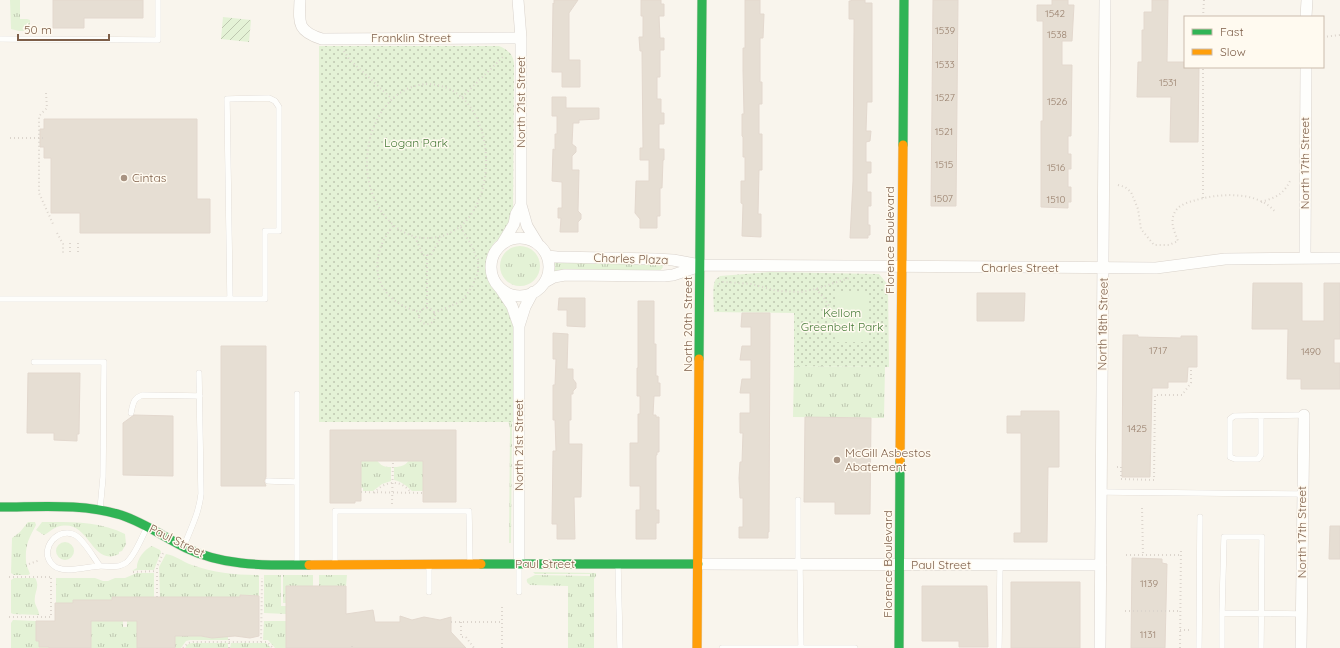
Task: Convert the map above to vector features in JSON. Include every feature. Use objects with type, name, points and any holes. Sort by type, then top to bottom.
[{"type":"street","name":"Franklin Street","points":[[300,0],[301,23],[304,30],[312,36],[322,38],[521,38]]},
{"type":"street","name":"North 21st Street","points":[[518,0],[521,38],[520,205]]},
{"type":"street","name":"North 20th Street","points":[[697,648],[702,0]]},
{"type":"street","name":"Florence Boulevard","points":[[899,648],[904,0]]},
{"type":"street","name":"North 18th Street","points":[[1100,648],[1105,0]]},
{"type":"street","points":[[1306,0],[1306,16]]},
{"type":"street","name":"North 17th Street","points":[[1305,258],[1306,68]]},
{"type":"street","points":[[500,288],[515,296],[526,295],[540,289],[549,274],[547,256],[527,226],[520,205]]},
{"type":"street","points":[[519,326],[512,306],[494,280],[491,265],[494,253],[501,245],[514,224],[520,205]]},
{"type":"street","points":[[501,245],[514,238],[532,240],[538,244]]},
{"type":"street","name":"Charles Plaza","points":[[547,256],[673,260],[700,265]]},
{"type":"street","name":"Charles Street","points":[[700,265],[1156,268],[1225,259],[1340,258]]},
{"type":"street","name":"Charles Plaza","points":[[545,282],[554,277],[565,275],[673,275],[700,265]]},
{"type":"street","points":[[519,326],[525,307],[533,292]]},
{"type":"street","name":"North 21st Street","points":[[519,326],[519,564]]},
{"type":"street","name":"North 17th Street","points":[[1301,648],[1304,415]]},
{"type":"street","name":"Paul Street","points":[[0,507],[100,510],[123,516],[147,526],[204,555],[225,562],[251,565],[1101,565]]},
{"type":"lane","points":[[0,39],[158,40],[158,0]]},
{"type":"lane","points":[[0,299],[230,299],[265,299],[265,231],[279,231],[279,107],[275,101],[269,98],[228,99],[230,299]]},
{"type":"lane","points":[[34,362],[104,362],[104,477],[100,510]]},
{"type":"lane","points":[[184,546],[196,518],[200,505],[201,494],[199,373]]},
{"type":"lane","points":[[297,394],[297,564]]},
{"type":"lane","points":[[131,413],[133,401],[137,397],[143,395],[200,396]]},
{"type":"lane","points":[[1261,416],[1261,455],[1258,459],[1235,459],[1230,457],[1230,419],[1234,416],[1304,415]]},
{"type":"lane","points":[[268,481],[297,482]]},
{"type":"lane","points":[[1101,492],[1302,494]]},
{"type":"lane","points":[[798,500],[801,648]]},
{"type":"lane","points":[[335,564],[335,511],[469,511],[470,564]]},
{"type":"lane","points":[[1199,648],[1200,516]]},
{"type":"lane","points":[[100,566],[75,535],[69,533],[57,535],[52,539],[49,545],[48,556],[51,563],[58,569],[120,566],[127,563],[132,556],[147,526]]},
{"type":"lane","points":[[1222,648],[1224,537],[1262,537],[1261,648]]},
{"type":"lane","points":[[429,564],[429,592]]},
{"type":"lane","points":[[519,564],[519,592]]},
{"type":"lane","points":[[618,564],[620,648]]},
{"type":"lane","points":[[999,648],[1000,565]]},
{"type":"lane","points":[[1222,613],[1302,614]]},
{"type":"lane","points":[[722,648],[855,648]]},
{"type":"path","points":[[1203,16],[1204,0]]},
{"type":"path","points":[[1324,36],[1340,35]]},
{"type":"path","points":[[344,51],[349,59],[391,98]]},
{"type":"path","points":[[462,98],[505,55]]},
{"type":"path","points":[[1203,68],[1203,198]]},
{"type":"path","points":[[426,84],[442,86],[462,98],[468,104],[483,135],[486,160],[484,185],[475,207],[456,230],[442,236],[429,238],[415,237],[393,226],[385,218],[371,190],[367,161],[370,139],[378,116],[391,98],[408,87],[426,84]]},
{"type":"path","points":[[46,93],[47,108],[39,116],[39,193],[53,224]]},
{"type":"path","points":[[10,138],[44,138]]},
{"type":"path","points":[[1261,202],[1272,198],[1286,189],[1291,178]]},
{"type":"path","points":[[1118,185],[1125,187],[1131,192],[1138,208],[1141,229],[1154,244],[1169,245],[1178,241],[1173,227],[1174,214],[1178,208],[1185,204],[1203,198],[1218,195],[1251,198],[1272,208],[1276,213]]},
{"type":"path","points":[[393,226],[385,237],[379,253],[377,267],[380,282],[393,300],[404,307],[420,312]]},
{"type":"path","points":[[434,313],[462,302],[472,287],[478,272],[478,259],[460,226]]},
{"type":"path","points":[[58,233],[62,244],[63,255]]},
{"type":"path","points":[[415,237],[423,255],[431,255],[442,236]]},
{"type":"path","points":[[70,243],[70,255]]},
{"type":"path","points":[[78,243],[78,255]]},
{"type":"path","points":[[427,255],[427,308]]},
{"type":"path","points":[[719,284],[723,282],[747,283],[777,291],[801,292],[816,289],[844,279],[853,278]]},
{"type":"path","points":[[816,289],[832,311],[833,322]]},
{"type":"path","points":[[420,312],[427,308]]},
{"type":"path","points":[[420,312],[420,321],[427,325],[434,320],[434,313],[427,308]]},
{"type":"path","points":[[1118,467],[1121,467],[1121,480],[1154,480],[1155,395],[1182,395],[1191,383],[1191,368]]},
{"type":"path","points":[[392,504],[393,461]]},
{"type":"path","points":[[374,493],[381,486],[392,483],[403,485],[410,493]]},
{"type":"path","points":[[362,492],[423,493]]},
{"type":"path","points":[[1142,508],[1143,555]]},
{"type":"path","points":[[1180,648],[1181,548]]},
{"type":"path","points":[[157,597],[158,563],[164,551]]},
{"type":"path","points":[[1126,554],[1181,555]]},
{"type":"path","points":[[29,564],[42,559]]},
{"type":"path","points":[[133,572],[157,571]]},
{"type":"path","points":[[261,642],[262,573]]},
{"type":"path","points":[[9,577],[58,577]]},
{"type":"path","points":[[9,618],[51,618],[51,577]]},
{"type":"path","points":[[502,604],[502,648]]},
{"type":"path","points":[[1125,611],[1180,611]]},
{"type":"path","points":[[451,622],[502,622]]},
{"type":"path","points":[[461,622],[461,637],[466,637],[474,648]]},
{"type":"path","points":[[229,636],[229,648]]},
{"type":"path","points":[[183,648],[188,643],[193,642],[267,642],[273,648]]},
{"type":"green space","points":[[10,0],[20,0],[20,19],[30,20],[30,28],[28,31],[11,29]]},
{"type":"green space","points":[[223,17],[251,20],[249,42],[221,39]]},
{"type":"green space","name":"Logan Park","points":[[319,46],[499,46],[511,55],[514,63],[513,215],[503,235],[494,243],[488,253],[485,266],[490,283],[505,300],[513,322],[513,422],[319,422]]},
{"type":"green space","points":[[524,246],[531,249],[537,255],[540,266],[539,274],[531,283],[524,286],[516,286],[509,283],[501,274],[500,262],[503,255],[512,247]]},
{"type":"green space","points":[[554,261],[662,264],[663,267],[660,271],[555,272]]},
{"type":"green space","name":"Kellom Greenbelt Park","points":[[770,272],[879,274],[888,285],[889,367],[794,366],[794,313],[714,312],[714,284],[716,279],[720,276]]},
{"type":"green space","points":[[837,292],[868,293],[867,342],[836,342]]},
{"type":"green space","points":[[513,324],[511,543],[509,543],[510,429],[507,415]]},
{"type":"green space","points":[[794,366],[885,367],[884,418],[793,417]]},
{"type":"green space","points":[[361,454],[373,454],[382,465],[385,467],[391,467],[391,481],[382,484],[373,491],[363,491],[363,488],[361,488]]},
{"type":"green space","points":[[423,455],[423,491],[412,491],[404,484],[394,480],[394,467],[404,465],[410,459]]},
{"type":"green space","points":[[28,522],[35,522],[36,525],[29,538],[26,550],[26,563],[30,574],[14,575],[11,573],[12,538],[20,532]]},
{"type":"green space","points":[[42,522],[95,524],[125,534],[126,544],[119,554],[109,556],[102,554],[95,549],[77,529],[68,526],[57,527],[44,535],[36,530]]},
{"type":"green space","points":[[61,542],[69,542],[74,547],[72,558],[69,560],[61,560],[56,555],[56,547]]},
{"type":"green space","points":[[152,546],[161,552],[154,570],[132,571],[137,568],[139,559],[143,552]]},
{"type":"green space","points":[[166,554],[192,565],[217,572],[259,575],[259,596],[160,597],[159,567]]},
{"type":"green space","points":[[533,572],[596,573],[594,579],[594,648],[568,648],[568,586],[531,585],[527,581],[527,579],[535,575],[590,576],[590,574],[535,574]]},
{"type":"green space","points":[[137,573],[154,573],[154,597],[112,597],[112,600],[73,600],[73,603],[56,603],[56,578],[95,578],[108,581],[115,578],[125,578]]},
{"type":"green space","points":[[264,575],[281,575],[281,606],[286,606],[286,614],[264,613]]},
{"type":"green space","points":[[283,575],[313,575],[313,586],[286,586],[286,603],[283,603]]},
{"type":"green space","points":[[319,575],[347,575],[346,586],[319,586]]},
{"type":"green space","points":[[14,578],[35,578],[37,581],[37,587],[35,603],[39,615],[11,613],[11,580]]},
{"type":"green space","points":[[13,620],[36,621],[36,641],[39,641],[39,647],[49,648],[11,648],[11,623]]},
{"type":"green space","points":[[91,621],[123,621],[123,627],[127,627],[127,621],[137,621],[137,648],[91,648]]},
{"type":"green space","points":[[264,621],[286,621],[286,648],[275,648],[268,640],[263,640]]},
{"type":"green space","points":[[175,636],[201,636],[212,638],[228,636],[228,640],[190,640],[186,641],[181,648],[175,648]]},
{"type":"green space","points":[[228,643],[228,648],[185,648],[188,644]]},
{"type":"green space","points":[[231,643],[266,643],[271,648],[230,648]]},
{"type":"building","points":[[53,0],[143,0],[143,18],[84,18],[84,28],[53,28]]},
{"type":"building","points":[[554,0],[578,0],[569,13],[569,60],[580,60],[580,87],[562,87],[562,72],[552,72]]},
{"type":"building","points":[[641,0],[661,0],[661,4],[664,4],[664,16],[659,16],[660,38],[664,38],[664,50],[660,50],[660,77],[657,77],[657,99],[661,99],[661,113],[664,113],[664,124],[659,124],[659,149],[664,149],[664,160],[662,188],[660,188],[660,216],[657,216],[657,228],[640,228],[640,219],[635,213],[636,181],[649,181],[649,160],[640,160],[640,148],[643,148],[642,51],[640,51],[639,37],[643,37]]},
{"type":"building","points":[[745,0],[760,0],[760,14],[764,14],[763,38],[760,38],[760,82],[762,82],[762,104],[759,104],[759,134],[762,134],[762,170],[759,170],[758,214],[761,214],[761,237],[742,236],[743,204],[741,203],[741,181],[745,181],[742,114],[744,114],[743,48],[745,48]]},
{"type":"building","points":[[865,0],[865,3],[872,3],[872,102],[867,102],[866,131],[871,131],[870,141],[866,142],[866,162],[871,162],[871,173],[867,173],[867,192],[871,192],[871,206],[868,206],[868,225],[870,225],[870,235],[868,235],[868,238],[850,238],[853,181],[854,33],[854,19],[849,19],[849,1]]},
{"type":"building","points":[[933,0],[958,0],[956,206],[931,206]]},
{"type":"building","points":[[1052,0],[1068,0],[1068,5],[1074,5],[1072,41],[1062,41],[1062,65],[1072,65],[1071,136],[1068,136],[1068,154],[1071,154],[1071,169],[1068,169],[1068,187],[1071,187],[1071,202],[1068,202],[1068,208],[1041,207],[1043,21],[1037,21],[1037,5],[1052,5]]},
{"type":"building","points":[[1152,0],[1168,0],[1167,62],[1184,62],[1184,68],[1199,68],[1198,142],[1170,142],[1171,97],[1137,97],[1138,62],[1142,62],[1142,30],[1144,30],[1144,12],[1152,12]]},
{"type":"building","points":[[552,97],[566,97],[566,108],[599,108],[599,119],[579,120],[579,123],[573,123],[572,144],[576,147],[576,152],[572,156],[572,170],[579,170],[578,211],[581,214],[581,219],[578,222],[578,232],[560,232],[561,218],[558,218],[558,208],[562,208],[562,182],[552,181],[553,149],[555,150],[557,116],[552,116]]},
{"type":"building","name":"Cintas","points":[[44,119],[197,119],[197,199],[210,199],[210,233],[80,233],[80,213],[51,213],[51,158],[44,158],[44,147],[40,147],[40,129],[44,129]]},
{"type":"building","points":[[1253,283],[1302,283],[1302,321],[1324,321],[1324,283],[1340,283],[1340,339],[1334,339],[1334,363],[1340,363],[1340,389],[1301,389],[1301,379],[1287,379],[1288,329],[1252,329]]},
{"type":"building","points":[[977,293],[1025,293],[1024,321],[977,321]]},
{"type":"building","points":[[559,298],[585,298],[585,327],[567,326],[567,310],[558,310]]},
{"type":"building","points":[[638,301],[654,301],[656,376],[658,376],[658,383],[660,383],[660,396],[654,396],[653,415],[659,417],[659,452],[657,452],[656,455],[656,510],[659,510],[659,523],[656,523],[656,539],[636,539],[636,510],[640,510],[640,486],[630,486],[630,443],[638,443],[638,414],[640,414],[640,396],[637,396]]},
{"type":"building","points":[[742,313],[770,313],[768,538],[739,538],[739,527],[743,527],[743,498],[740,498],[739,478],[740,462],[742,462],[743,433],[740,433],[740,413],[750,413],[750,393],[740,393],[742,379],[751,379],[751,360],[740,360],[742,346],[751,346],[751,327],[741,327]]},
{"type":"building","points":[[553,333],[568,334],[567,369],[573,369],[573,379],[576,383],[576,388],[573,391],[573,394],[571,394],[571,420],[569,420],[569,444],[582,444],[581,497],[574,497],[575,539],[557,539],[557,524],[552,524],[553,451],[556,451],[555,420],[553,420],[553,385],[555,385],[556,359],[553,359]]},
{"type":"building","points":[[1123,335],[1138,335],[1138,337],[1181,338],[1181,336],[1197,336],[1197,367],[1188,367],[1187,382],[1168,382],[1168,388],[1152,388],[1150,477],[1122,477]]},
{"type":"building","points":[[221,346],[266,346],[266,477],[264,481],[266,486],[221,486]]},
{"type":"building","points":[[28,373],[80,373],[79,434],[77,434],[77,441],[54,440],[54,433],[27,433]]},
{"type":"building","points":[[1021,411],[1059,411],[1059,467],[1048,467],[1047,542],[1014,542],[1014,533],[1021,533],[1021,433],[1007,433],[1007,416],[1021,416]]},
{"type":"building","points":[[134,415],[173,416],[173,476],[123,475],[123,423]]},
{"type":"building","name":"McGill Asbestos Abatement","points":[[805,417],[871,418],[870,514],[835,514],[835,502],[804,502]]},
{"type":"building","points":[[330,430],[456,430],[456,502],[423,502],[423,461],[361,461],[361,501],[355,501],[355,503],[330,503]]},
{"type":"building","points":[[1330,526],[1340,526],[1340,559],[1329,559]]},
{"type":"building","points":[[1132,558],[1162,559],[1162,563],[1167,564],[1165,648],[1131,648]]},
{"type":"building","points":[[1011,582],[1080,582],[1080,648],[1011,648]]},
{"type":"building","points":[[286,586],[346,586],[346,614],[373,610],[375,622],[400,622],[400,616],[412,620],[424,617],[440,620],[451,617],[451,632],[466,648],[286,648]]},
{"type":"building","points":[[922,586],[987,586],[988,647],[959,647],[959,641],[922,641]]},
{"type":"building","points":[[240,595],[259,596],[259,636],[250,638],[235,636],[212,638],[201,636],[175,636],[175,648],[137,648],[137,621],[91,621],[91,648],[39,647],[39,641],[36,641],[36,621],[55,621],[55,603],[73,603],[73,600],[112,600],[112,597],[240,597]]},
{"type":"traffic: fast","points":[[699,359],[702,0]]},
{"type":"traffic: fast","points":[[903,145],[904,0]]},
{"type":"traffic: fast","points":[[899,648],[900,461]]},
{"type":"traffic: fast","points":[[0,507],[61,506],[106,511],[130,518],[186,548],[216,559],[246,564],[309,565]]},
{"type":"traffic: fast","points":[[481,564],[698,564]]},
{"type":"traffic: slow","points":[[900,461],[903,145]]},
{"type":"traffic: slow","points":[[697,648],[699,359]]},
{"type":"traffic: slow","points":[[309,565],[481,564]]},
{"type":"place","name":"Cintas","points":[[124,178]]},
{"type":"place","name":"McGill Asbestos Abatement","points":[[837,460]]}]
